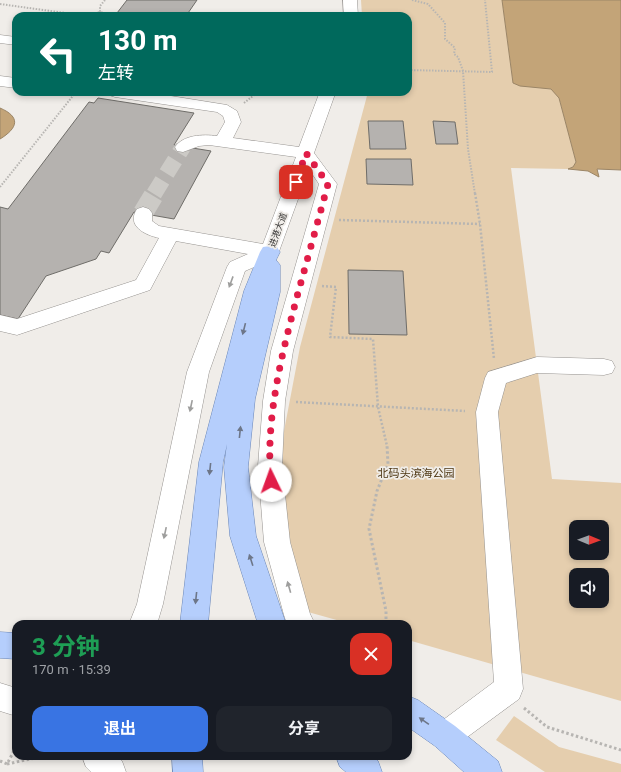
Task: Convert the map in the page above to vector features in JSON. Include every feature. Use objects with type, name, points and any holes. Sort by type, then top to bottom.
[{"type":"main road","points":[[270,252],[244,399],[236,467],[243,536],[271,620]]},
{"type":"main road","points":[[194,620],[211,462],[262,292]]},
{"type":"main road","points":[[0,645],[12,646]]},
{"type":"main road","points":[[412,713],[445,736],[487,772]]},
{"type":"main road","points":[[187,760],[188,772]]},
{"type":"main road","points":[[355,760],[368,772]]},
{"type":"street","points":[[350,0],[351,12]]},
{"type":"street","points":[[0,39],[12,40]]},
{"type":"street","points":[[0,81],[12,82]]},
{"type":"street","points":[[142,96],[221,108],[231,114],[233,122],[222,142]]},
{"type":"street","name":"进港大道","points":[[270,252],[306,153],[324,96]]},
{"type":"street","points":[[183,147],[195,140],[306,153],[328,184],[282,352],[274,401],[270,466],[277,542],[299,620]]},
{"type":"street","points":[[143,214],[143,224],[154,231],[270,252]]},
{"type":"street","points":[[0,323],[17,327],[143,285],[171,234]]},
{"type":"street","points":[[144,620],[150,604],[198,372],[237,267],[270,252]]},
{"type":"street","points":[[445,736],[509,689],[487,412],[496,378],[537,365],[604,367]]},
{"type":"street","points":[[0,697],[12,701]]},
{"type":"street","points":[[100,760],[111,772]]},
{"type":"path","points":[[100,12],[100,6],[105,0]]},
{"type":"path","points":[[412,0],[425,2],[430,5],[445,23],[445,39],[455,48],[454,54],[458,57],[462,71],[468,149],[480,224],[496,378]]},
{"type":"path","points":[[412,70],[492,72],[485,0]]},
{"type":"path","points":[[0,4],[58,12]]},
{"type":"path","points":[[0,187],[73,96]]},
{"type":"path","points":[[318,219],[480,224]]},
{"type":"path","points":[[301,284],[336,287],[330,337],[374,339],[378,406],[386,438],[388,464],[377,490],[368,528],[386,611],[386,620]]},
{"type":"path","points":[[274,401],[487,412]]},
{"type":"path","points":[[509,689],[521,706],[547,728],[621,750]]},
{"type":"path","points":[[7,764],[12,755]]},
{"type":"path","points":[[0,761],[7,764],[26,760]]},
{"type":"green space","name":"北码头滨海公园","points":[[361,0],[502,0],[513,83],[551,89],[555,92],[559,98],[576,162],[573,167],[568,169],[511,168],[552,479],[621,483],[621,701],[412,641],[412,620],[337,620],[308,612],[291,547],[281,478],[284,431],[300,347],[367,96],[412,96],[412,12],[362,12]]},
{"type":"green space","points":[[514,716],[559,747],[621,764],[621,772],[545,772],[496,740]]},
{"type":"shaded area","points":[[502,0],[621,0],[621,170],[597,169],[599,177],[588,171],[568,169],[573,167],[576,162],[559,98],[551,89],[520,86],[513,83]]},
{"type":"shaded area","points":[[0,108],[7,111],[11,115],[15,123],[11,131],[0,139]]},
{"type":"building","points":[[127,0],[197,0],[189,12],[118,12]]},
{"type":"building","points":[[98,98],[194,113],[174,145],[211,151],[174,219],[134,212],[109,253],[101,251],[96,259],[46,276],[18,319],[0,315],[0,207],[8,209],[89,102],[94,103]]},
{"type":"building","points":[[368,121],[403,121],[406,149],[370,149]]},
{"type":"building","points":[[433,121],[455,122],[458,144],[436,144]]},
{"type":"building","points":[[366,159],[411,159],[413,185],[367,184]]},
{"type":"building","points":[[348,270],[403,271],[407,335],[349,334]]},
{"type":"tunnel","points":[[154,194],[183,147]]},
{"type":"tunnel","points":[[143,213],[155,193]]},
{"type":"route","points":[[271,481],[270,466],[274,401],[282,352],[328,184],[306,153],[296,182]]}]
